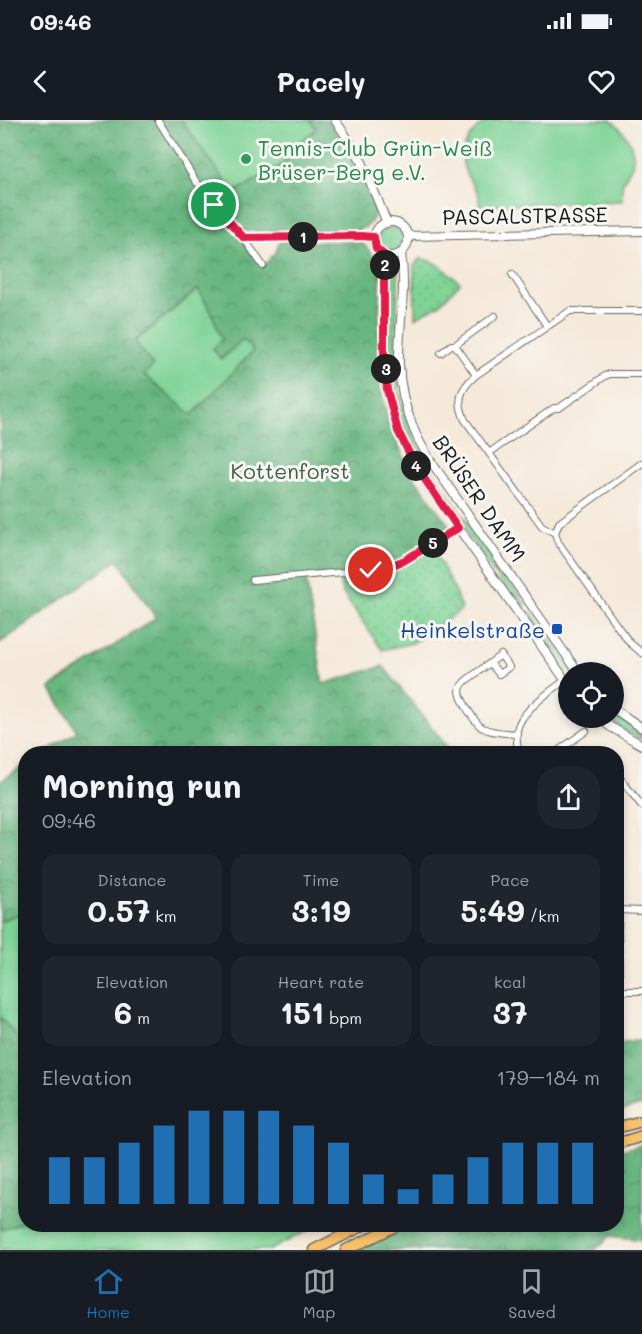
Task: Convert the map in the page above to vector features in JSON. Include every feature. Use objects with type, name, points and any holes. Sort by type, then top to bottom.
[{"type":"highway","points":[[624,1126],[642,1121]]},
{"type":"highway","points":[[624,1142],[642,1137]]},
{"type":"highway","points":[[314,1250],[349,1232]]},
{"type":"highway","points":[[346,1250],[383,1232]]},
{"type":"street","points":[[158,120],[195,180],[244,238],[263,266]]},
{"type":"street","points":[[335,120],[362,162],[387,223]]},
{"type":"street","points":[[244,238],[374,237],[378,228],[387,223],[398,223],[408,236]]},
{"type":"street","name":"PASCALSTRASSE","points":[[408,236],[642,231]]},
{"type":"street","name":"BRÜSER DAMM","points":[[408,236],[407,246],[401,254],[404,292],[399,364],[402,390],[412,426],[430,460],[570,662]]},
{"type":"street","name":"BRÜSER DAMM","points":[[374,237],[376,248],[384,255],[384,356],[387,390],[398,431],[415,465],[558,666]]},
{"type":"street","points":[[384,255],[401,254]]},
{"type":"street","points":[[512,274],[547,326]]},
{"type":"street","points":[[555,533],[542,526],[465,420],[460,410],[464,387],[476,375],[570,311],[642,311]]},
{"type":"street","points":[[441,353],[495,316]]},
{"type":"street","points":[[454,345],[476,375]]},
{"type":"street","points":[[489,453],[605,376],[642,374]]},
{"type":"street","points":[[642,463],[559,523],[555,533],[558,542],[620,630],[642,653]]},
{"type":"street","points":[[253,580],[390,566],[405,560],[458,528]]},
{"type":"street","points":[[490,663],[464,682],[461,695],[479,725],[517,734]]},
{"type":"street","points":[[518,746],[519,724],[529,710],[558,687]]},
{"type":"street","points":[[624,717],[642,728]]},
{"type":"street","points":[[612,728],[642,745]]},
{"type":"street","points":[[565,746],[586,731]]},
{"type":"street","points":[[624,783],[642,807]]},
{"type":"street","points":[[624,910],[642,911]]},
{"type":"street","points":[[624,990],[642,991]]},
{"type":"green space","name":"Kottenforst","points":[[0,120],[181,120],[234,193],[286,162],[282,156],[316,129],[310,120],[328,120],[358,165],[375,208],[373,219],[366,227],[357,231],[244,231],[238,236],[252,254],[265,265],[276,252],[279,242],[361,242],[381,269],[377,373],[389,425],[412,474],[455,534],[417,559],[392,569],[355,576],[306,579],[323,684],[383,666],[446,746],[54,746],[77,731],[50,688],[156,618],[118,560],[0,643]],"holes":[[[198,289],[211,311],[222,339],[213,349],[221,359],[243,339],[253,351],[192,415],[144,375],[153,366],[135,341]]]},
{"type":"green space","name":"Tennis-Club Grün-Weiß Brüser-Berg e.V.","points":[[181,120],[310,120],[317,129],[282,156],[286,162],[233,193]]},
{"type":"green space","points":[[489,120],[611,120],[625,134],[633,152],[632,165],[623,184],[622,201],[479,206],[479,196],[466,174],[463,156],[464,148],[471,135]]},
{"type":"green space","points":[[386,227],[396,227],[403,234],[403,244],[396,251],[386,251],[379,244],[379,234]]},
{"type":"green space","points":[[419,259],[431,261],[460,283],[439,305],[415,318],[414,266]]},
{"type":"green space","points":[[390,269],[398,269],[397,373],[400,395],[413,433],[442,485],[526,605],[517,605],[422,470],[409,446],[395,407],[389,380]]},
{"type":"green space","points":[[198,289],[211,311],[222,339],[222,359],[243,339],[254,351],[192,415],[144,375],[153,366],[135,342]]},
{"type":"green space","points":[[433,548],[456,593],[461,610],[413,643],[382,650],[342,592],[340,583],[344,576],[390,569],[411,561]]},
{"type":"green space","points":[[523,613],[532,613],[567,662],[558,663]]},
{"type":"green space","points":[[624,720],[642,732],[642,740],[621,728],[624,728]]},
{"type":"green space","points":[[18,770],[18,915],[0,921],[0,782]]},
{"type":"green space","points":[[18,915],[18,1039],[0,1017],[0,921]]},
{"type":"green space","points":[[0,1017],[18,1038],[18,1223],[2,1229],[0,1223]]},
{"type":"green space","points":[[642,1040],[642,1105],[624,1110],[624,1042]]},
{"type":"green space","points":[[642,1145],[642,1240],[610,1236],[595,1250],[357,1250],[390,1232],[624,1232],[624,1149]]},
{"type":"green space","points":[[18,1223],[18,1232],[305,1232],[270,1250],[0,1250],[0,1224],[2,1229]]},
{"type":"place","name":"Tennis-Club Grün-Weiß Brüser-Berg e.V.","points":[[246,159]]},
{"type":"place","name":"Heinkelstraße","points":[[557,629]]},
{"type":"route","points":[[214,205],[244,238],[374,237],[376,248],[384,255],[384,356],[387,390],[398,431],[415,465],[458,528],[405,560],[371,570]]}]
